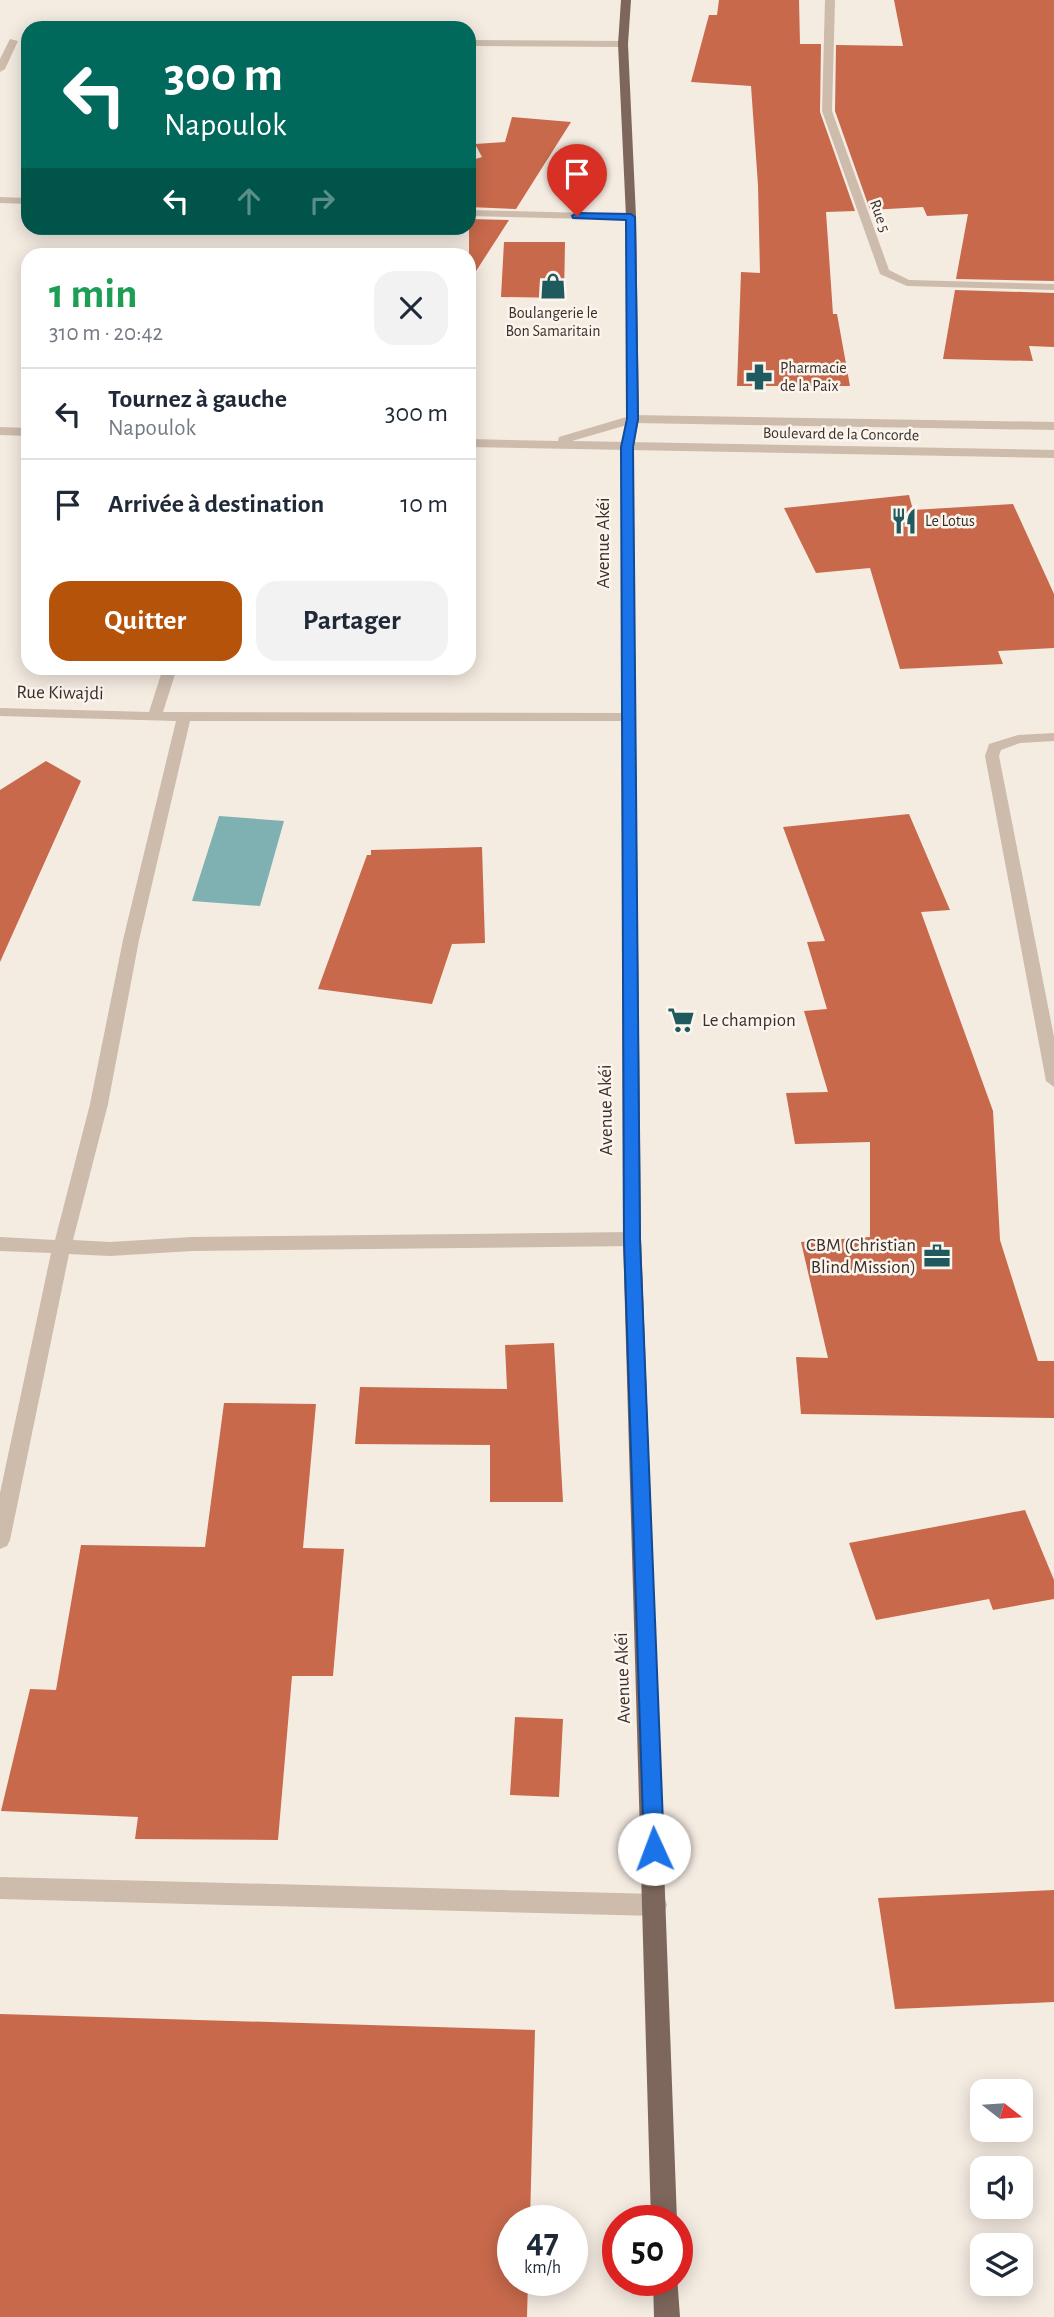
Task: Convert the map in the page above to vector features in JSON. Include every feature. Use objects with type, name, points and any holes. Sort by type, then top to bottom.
[{"type":"main road","name":"Avenue Akéi","points":[[626,0],[623,44],[631,217],[633,419],[627,447],[632,1239],[656,1905],[664,2205]]},
{"type":"main road","points":[[666,2296],[667,2317]]},
{"type":"street","name":"Rue 5","points":[[830,0],[827,111],[884,272],[907,283],[1054,287]]},
{"type":"street","points":[[0,41],[21,41]]},
{"type":"street","points":[[0,69],[13,41]]},
{"type":"street","points":[[476,43],[623,44]]},
{"type":"street","points":[[0,200],[21,201]]},
{"type":"street","points":[[476,213],[631,217]]},
{"type":"street","name":"Boulevard de la Concorde","points":[[549,443],[633,419],[1054,425]]},
{"type":"street","points":[[0,431],[21,432]]},
{"type":"street","points":[[476,443],[549,443]]},
{"type":"street","name":"Boulevard de la Concorde","points":[[549,443],[627,447],[1054,454]]},
{"type":"street","points":[[155,715],[168,675]]},
{"type":"street","name":"Rue Kiwajdi","points":[[0,712],[120,713],[184,717],[627,717]]},
{"type":"street","points":[[0,1540],[62,1246],[99,1104],[131,940],[184,717]]},
{"type":"street","points":[[1054,737],[1018,739],[994,747],[992,756],[1054,1081]]},
{"type":"street","points":[[0,1244],[110,1249],[192,1244],[632,1239]]},
{"type":"street","points":[[0,1888],[656,1905]]},
{"type":"water","points":[[219,816],[284,821],[260,906],[192,901]]},
{"type":"building","points":[[719,0],[799,0],[800,44],[821,44],[820,112],[855,211],[826,212],[833,314],[837,314],[850,386],[737,386],[741,272],[760,273],[758,185],[751,86],[691,82],[709,15],[717,15]]},
{"type":"building","points":[[894,0],[1054,0],[1054,281],[956,279],[968,214],[927,216],[923,207],[870,210],[835,111],[836,45],[903,46]]},
{"type":"building","points":[[512,117],[571,122],[516,209],[476,207],[476,159],[482,157],[476,144],[505,142]]},
{"type":"building","points":[[476,219],[509,220],[476,271],[476,248],[469,248],[469,235],[476,235]]},
{"type":"building","points":[[504,242],[565,242],[564,298],[501,297]]},
{"type":"building","points":[[955,290],[1054,293],[1054,347],[1029,346],[1033,361],[943,359]]},
{"type":"building","points":[[909,495],[913,510],[1013,504],[1054,594],[1054,648],[998,651],[1003,664],[900,669],[870,568],[816,573],[784,508]]},
{"type":"building","points":[[46,761],[81,781],[0,962],[0,790]]},
{"type":"building","points":[[909,814],[950,910],[921,912],[993,1111],[1000,1240],[1038,1361],[1054,1361],[1054,1418],[801,1414],[796,1357],[828,1358],[801,1242],[870,1237],[870,1142],[795,1144],[786,1093],[828,1092],[804,1011],[827,1009],[807,942],[825,941],[783,827]]},
{"type":"building","points":[[482,847],[485,943],[452,944],[432,1004],[318,989],[371,850]]},
{"type":"building","points":[[554,1343],[563,1502],[490,1502],[490,1445],[355,1444],[360,1387],[507,1389],[505,1345]]},
{"type":"building","points":[[224,1403],[316,1404],[303,1548],[344,1549],[333,1676],[292,1676],[278,1840],[135,1839],[138,1817],[1,1811],[30,1689],[56,1690],[81,1545],[205,1547]]},
{"type":"building","points":[[1025,1510],[1054,1580],[1054,1599],[993,1610],[989,1599],[876,1620],[849,1543]]},
{"type":"building","points":[[515,1717],[563,1719],[559,1797],[510,1795]]},
{"type":"building","points":[[1054,1890],[1054,2002],[895,2009],[878,1898]]},
{"type":"building","points":[[0,2014],[535,2030],[530,2205],[497,2205],[497,2296],[528,2296],[527,2317],[0,2317]]},
{"type":"place","name":"Boulangerie le Bon Samaritain","points":[[553,286]]},
{"type":"place","name":"Pharmacie de la Paix","points":[[759,377]]},
{"type":"place","name":"Le Lotus","points":[[904,521]]},
{"type":"place","name":"Le champion","points":[[681,1020]]},
{"type":"place","name":"CBM (Christian Blind Mission)","points":[[937,1256]]},
{"type":"route","points":[[577,216],[631,217],[633,419],[627,447],[627,744],[632,1239],[654,1849]]}]
